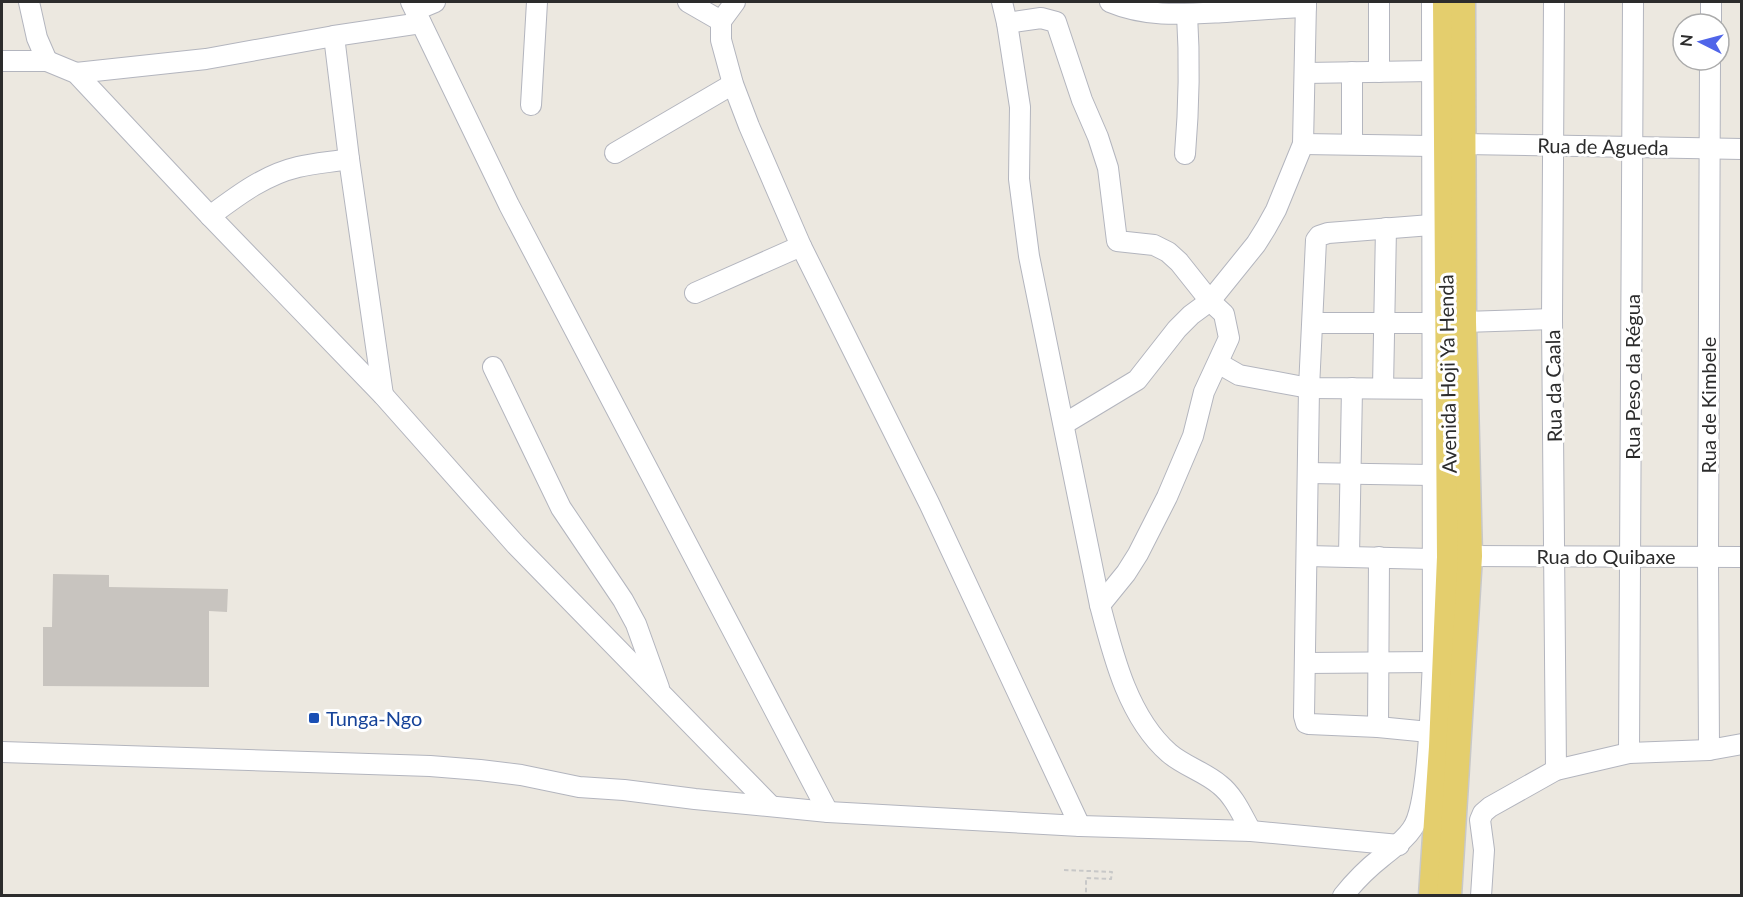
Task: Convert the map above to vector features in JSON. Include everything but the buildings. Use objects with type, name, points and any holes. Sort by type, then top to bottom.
[{"type":"main road","name":"Avenida Hoji Ya Henda","points":[[1443,742],[1449,557],[1440,389],[1445,2]]},
{"type":"main road","name":"Avenida Hoji Ya Henda","points":[[1443,742],[1470,556],[1464,322],[1463,2]]},
{"type":"main road","points":[[1431,896],[1443,742]]},
{"type":"main road","points":[[1443,742],[1449,896]]},
{"type":"street","points":[[29,2],[37,38],[47,61]]},
{"type":"street","points":[[76,73],[206,59],[334,36],[416,11],[435,2]]},
{"type":"street","points":[[531,105],[537,2]]},
{"type":"street","points":[[735,2],[721,21],[721,40],[733,84],[749,126],[801,246],[929,502],[1080,826]]},
{"type":"street","points":[[1002,2],[1020,107],[1018,162],[1022,214],[1037,300],[1100,605],[1114,659],[1145,726],[1171,755],[1219,783],[1230,794],[1251,831]]},
{"type":"street","points":[[1064,424],[1137,380],[1177,329],[1210,301],[1256,244],[1266,228],[1281,201],[1303,144],[1306,4],[1187,14],[1142,12],[1110,2]]},
{"type":"street","points":[[1379,2],[1379,72]]},
{"type":"street","name":"Avenida Hoji Ya Henda","points":[[1343,896],[1382,857],[1399,845],[1414,827],[1443,742],[1433,662],[1432,475],[1440,389],[1432,323],[1431,2]]},
{"type":"street","name":"Rua da Caala","points":[[1554,2],[1552,319],[1556,770]]},
{"type":"street","name":"Rua Peso da Régua","points":[[1629,753],[1633,2]]},
{"type":"street","points":[[693,3],[721,21]]},
{"type":"street","points":[[416,11],[509,205],[828,812]]},
{"type":"street","points":[[1185,154],[1189,114],[1190,57],[1187,14]]},
{"type":"street","points":[[1007,23],[1041,18],[1056,22],[1108,168],[1115,239],[1119,242],[1154,245],[1168,252],[1224,314],[1228,331],[1227,345],[1204,392],[1193,436],[1167,497],[1138,554],[1100,605]]},
{"type":"street","points":[[334,36],[383,395]]},
{"type":"street","points":[[2,61],[47,61],[76,73],[383,395],[516,545],[770,805]]},
{"type":"street","points":[[1305,73],[1433,71]]},
{"type":"street","points":[[1352,72],[1352,144]]},
{"type":"street","name":"Rua de Kimbele","points":[[1708,750],[1710,72]]},
{"type":"street","points":[[615,153],[733,84]]},
{"type":"street","points":[[1303,144],[1431,146]]},
{"type":"street","name":"Rua de Agueda","points":[[1464,144],[1742,149]]},
{"type":"street","points":[[210,216],[255,184],[282,172],[349,159]]},
{"type":"street","points":[[1431,225],[1328,232],[1317,238],[1309,388],[1304,717],[1306,723],[1378,727],[1443,742]]},
{"type":"street","points":[[1383,388],[1386,228]]},
{"type":"street","points":[[695,293],[801,246]]},
{"type":"street","points":[[1464,322],[1552,319]]},
{"type":"street","points":[[1313,323],[1432,323]]},
{"type":"street","points":[[1218,363],[1239,375],[1309,388],[1440,389]]},
{"type":"street","points":[[493,367],[561,508],[623,600],[636,624],[660,690]]},
{"type":"street","points":[[1349,556],[1352,388]]},
{"type":"street","points":[[1308,473],[1432,475]]},
{"type":"street","points":[[1307,556],[1432,559]]},
{"type":"street","name":"Rua do Quibaxe","points":[[1470,556],[1742,557]]},
{"type":"street","points":[[1378,727],[1379,557]]},
{"type":"street","points":[[1306,663],[1433,662]]},
{"type":"street","points":[[1481,896],[1484,850],[1480,820],[1483,813],[1490,807],[1556,770],[1629,753],[1708,750],[1742,744]]},
{"type":"street","points":[[2,752],[460,768],[521,775],[579,787],[828,812],[1080,826],[1251,831],[1399,845]]},
{"type":"path","points":[[1064,870],[1112,872],[1111,879],[1086,878],[1086,896]]},
{"type":"place","name":"Tunga-Ngo","points":[[314,718]]}]
